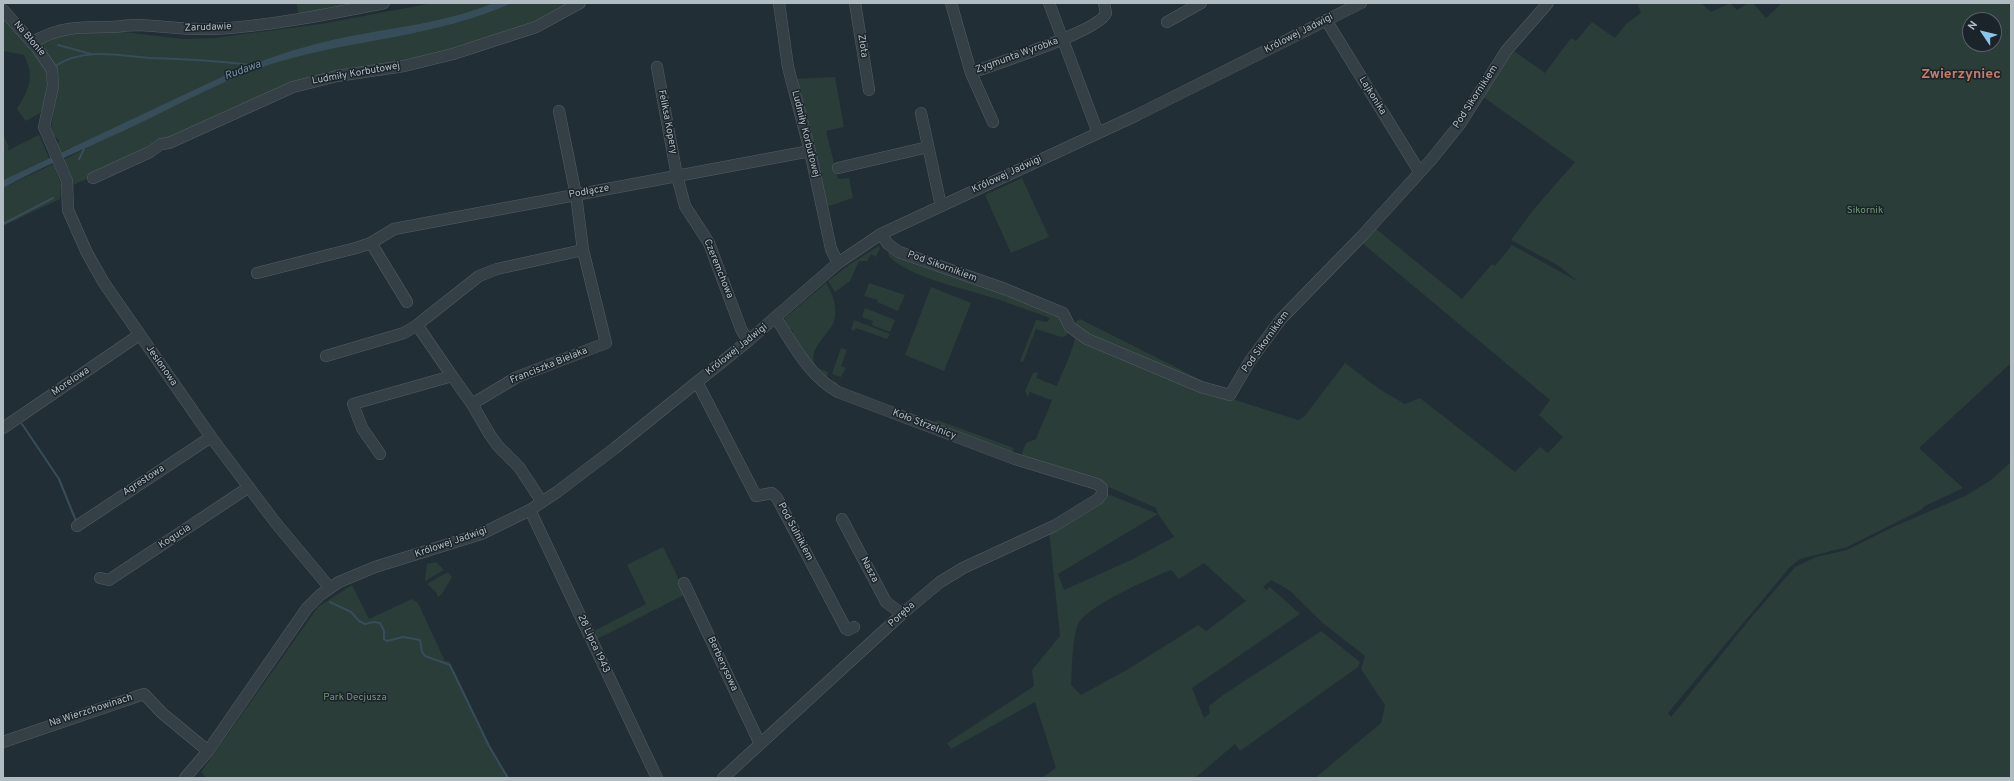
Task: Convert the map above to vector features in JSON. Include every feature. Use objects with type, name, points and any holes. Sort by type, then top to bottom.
[{"type":"street","name":"Zarudawie","points":[[32,43],[44,36],[60,30],[78,26],[138,25],[189,30],[214,29],[281,21],[384,3]]},
{"type":"street","name":"Ludmiły Korbutowej","points":[[93,178],[150,152],[161,144],[169,143],[293,87],[337,76],[404,66],[453,54],[536,27],[580,3]]},
{"type":"street","name":"Ludmiły Korbutowej","points":[[779,3],[788,67],[810,151],[831,249],[838,263]]},
{"type":"street","name":"Złota","points":[[855,3],[869,90]]},
{"type":"street","name":"Zygmunta Wyrobka","points":[[950,3],[971,73],[993,122]]},
{"type":"street","points":[[1049,3],[1098,133]]},
{"type":"street","name":"Zygmunta Wyrobka","points":[[971,73],[1063,39],[1103,19],[1106,10],[1104,3]]},
{"type":"street","points":[[1167,22],[1201,3]]},
{"type":"street","name":"Królowej Jadwigi","points":[[185,778],[208,751],[294,626],[314,601],[330,588],[369,569],[481,534],[530,510],[594,465],[776,318],[838,263],[881,234],[1098,133],[1361,3]]},
{"type":"street","name":"Pod Sikornikiem","points":[[881,234],[888,244],[899,252],[1005,289],[1063,313],[1070,327],[1087,339],[1201,387],[1230,395],[1250,361],[1281,319],[1362,236],[1419,171],[1431,160],[1460,124],[1506,51],[1548,3]]},
{"type":"street","name":"Na Błonie","points":[[3,10],[44,57],[53,75],[50,97],[44,117]]},
{"type":"street","name":"Lajkonika","points":[[1326,20],[1419,171]]},
{"type":"street","name":"Feliksa Kopery","points":[[657,67],[677,176]]},
{"type":"street","points":[[326,356],[404,333],[417,325],[479,276],[496,268],[583,250],[576,195],[560,111]]},
{"type":"street","points":[[921,113],[941,206]]},
{"type":"street","name":"Jesionowa","points":[[44,117],[46,134],[66,178],[68,210],[78,233],[104,283],[139,335],[249,488],[330,588]]},
{"type":"street","points":[[838,168],[928,147]]},
{"type":"street","name":"Podłącze","points":[[257,273],[356,248],[371,243],[394,229],[810,151]]},
{"type":"street","name":"Czeremchowa","points":[[677,176],[685,206],[709,243],[741,330],[748,341]]},
{"type":"street","points":[[371,243],[407,302]]},
{"type":"street","name":"Franciszka Bielaka","points":[[472,404],[517,377],[606,343],[583,250]]},
{"type":"street","name":"Koło Strzelnicy","points":[[776,318],[814,372],[828,386],[838,392],[1015,459],[1097,484],[1102,488]]},
{"type":"street","points":[[417,325],[472,404],[490,435],[498,446],[519,467],[542,502]]},
{"type":"street","name":"Morelowa","points":[[3,428],[139,335]]},
{"type":"street","points":[[380,454],[362,428],[353,404],[452,376]]},
{"type":"street","name":"Pod Sulnikiem","points":[[697,382],[756,496],[772,493],[777,498],[846,629],[848,630],[854,627]]},
{"type":"street","name":"Agrestowa","points":[[77,526],[212,437]]},
{"type":"street","name":"Kogucia","points":[[100,578],[109,580],[249,488]]},
{"type":"street","name":"Poręba","points":[[724,778],[902,614],[940,582],[963,568],[1054,526],[1098,500],[1102,494],[1102,488]]},
{"type":"street","name":"28 Lipca 1943","points":[[530,510],[656,778]]},
{"type":"street","name":"Nasza","points":[[842,519],[886,602],[902,614]]},
{"type":"street","name":"Berberysowa","points":[[684,583],[760,744]]},
{"type":"street","name":"Na Wierzchowinach","points":[[3,742],[73,716],[144,694],[162,713],[208,751]]},
{"type":"green space","points":[[296,3],[343,3],[344,7],[299,15]]},
{"type":"green space","points":[[433,3],[493,3],[434,28],[496,3],[574,3],[548,20],[474,46],[292,85],[71,186],[71,175],[63,160],[89,147],[70,148],[60,153],[57,147],[59,140],[53,135],[51,130],[59,76],[39,42],[67,31],[115,31],[183,39],[214,38],[321,24]]},
{"type":"green space","name":"Sikornik","points":[[1641,3],[1701,3],[1711,12],[1730,3],[1737,10],[1748,3],[1753,3],[1766,18],[1782,3],[2011,3],[2011,363],[1919,448],[1963,488],[1847,547],[1800,559],[1790,567],[1668,713],[1671,717],[1750,619],[1795,567],[1816,557],[1847,550],[1893,527],[1965,496],[1991,480],[2011,462],[2011,778],[1315,778],[1381,723],[1385,705],[1361,669],[1365,656],[1324,624],[1289,590],[1271,580],[1263,587],[1266,590],[1270,587],[1300,614],[1192,688],[1204,718],[1210,713],[1209,706],[1223,695],[1321,631],[1360,662],[1358,667],[1240,751],[1235,744],[1195,778],[1041,778],[1056,768],[1035,702],[951,749],[947,743],[1034,686],[1032,670],[1060,636],[1049,530],[1110,495],[1158,514],[1156,508],[1102,484],[1021,456],[1026,443],[1036,439],[1053,398],[1051,400],[1030,392],[1028,397],[1025,391],[1033,373],[1038,372],[1036,378],[1057,386],[1074,344],[1076,336],[1075,322],[1080,319],[1217,388],[1220,395],[1298,420],[1304,417],[1345,363],[1379,389],[1405,404],[1420,398],[1515,472],[1540,447],[1548,453],[1563,437],[1539,415],[1550,400],[1362,243],[1375,228],[1462,299],[1492,264],[1495,266],[1512,245],[1577,281],[1559,266],[1511,240],[1534,209],[1575,162],[1482,96],[1511,49],[1545,73],[1571,38],[1576,41],[1592,22],[1615,38],[1626,24],[1641,13],[1638,5]],"holes":[[[1158,514],[1174,537],[1131,560],[1064,590],[1058,574]],[[1204,563],[1246,601],[1206,631],[1198,625],[1130,668],[1081,695],[1071,685],[1075,633],[1080,621],[1087,614],[1109,599],[1161,574],[1171,570],[1179,579]]]},
{"type":"green space","points":[[3,17],[44,64],[50,80],[44,106],[40,113],[26,121],[17,109],[25,95],[29,83],[29,70],[24,55],[3,51]]},
{"type":"green space","points":[[835,77],[844,127],[826,131],[838,179],[849,178],[853,198],[829,206],[826,205],[794,79]]},
{"type":"green space","points":[[3,134],[9,147],[7,151],[39,135],[49,158],[3,180]]},
{"type":"green space","points":[[53,164],[61,184],[60,199],[3,226],[3,188]]},
{"type":"green space","points":[[1022,178],[1049,237],[1011,253],[985,195]]},
{"type":"green space","points":[[879,246],[880,248],[873,264],[876,257],[871,254],[867,261],[859,261],[850,281],[835,292],[828,281],[849,265]]},
{"type":"green space","points":[[889,250],[1061,314],[1069,330],[1066,336],[1061,337],[1036,329],[1023,362],[1020,361],[1036,320],[1047,322],[1050,318],[997,299],[955,287],[906,269],[895,262],[888,254]]},
{"type":"green space","points":[[826,283],[834,301],[835,317],[834,322],[818,344],[813,356],[814,362],[818,368],[828,372],[827,378],[838,383],[835,385],[812,368],[792,335],[793,331],[789,328],[785,321],[785,318]]},
{"type":"green space","points":[[869,283],[905,295],[898,311],[877,302],[878,300],[864,296]]},
{"type":"green space","points":[[931,287],[971,303],[944,371],[905,355]]},
{"type":"green space","points":[[865,308],[895,320],[890,332],[872,325],[873,321],[862,317]]},
{"type":"green space","points":[[854,320],[890,334],[887,339],[856,328],[854,331],[851,329]]},
{"type":"green space","points":[[841,348],[847,350],[841,366],[846,368],[841,377],[832,374]]},
{"type":"green space","points":[[937,420],[1014,448],[1012,453],[933,426]]},
{"type":"green space","points":[[663,547],[686,594],[597,639],[594,631],[646,604],[627,565]]},
{"type":"green space","points":[[436,562],[444,570],[425,581],[427,564]]},
{"type":"green space","points":[[448,572],[452,577],[442,594],[438,597],[436,592],[427,584]]},
{"type":"green space","name":"Park Decjusza","points":[[352,585],[369,619],[412,599],[418,603],[445,661],[449,661],[484,737],[508,778],[207,778],[201,772],[318,607]]},
{"type":"water","name":"Rudawa","points":[[493,3],[512,3],[484,14],[425,31],[307,54],[242,74],[3,188],[3,180],[228,74],[254,64],[319,43],[434,21]]},
{"type":"waterway","points":[[58,45],[91,54]]},
{"type":"waterway","name":"Rudawa","points":[[57,65],[68,59],[91,54],[214,61],[252,65]]},
{"type":"waterway","points":[[79,159],[84,149]]},
{"type":"waterway","points":[[3,224],[53,198]]},
{"type":"waterway","points":[[22,424],[59,479],[76,521]]},
{"type":"waterway","points":[[330,602],[351,612],[359,621],[365,624],[374,622],[380,623],[384,631],[384,639],[387,641],[403,637],[420,640],[422,652],[425,656],[450,665],[489,746],[508,778]]},
{"type":"district","name":"Zwierzyniec","points":[[1961,75]]}]
